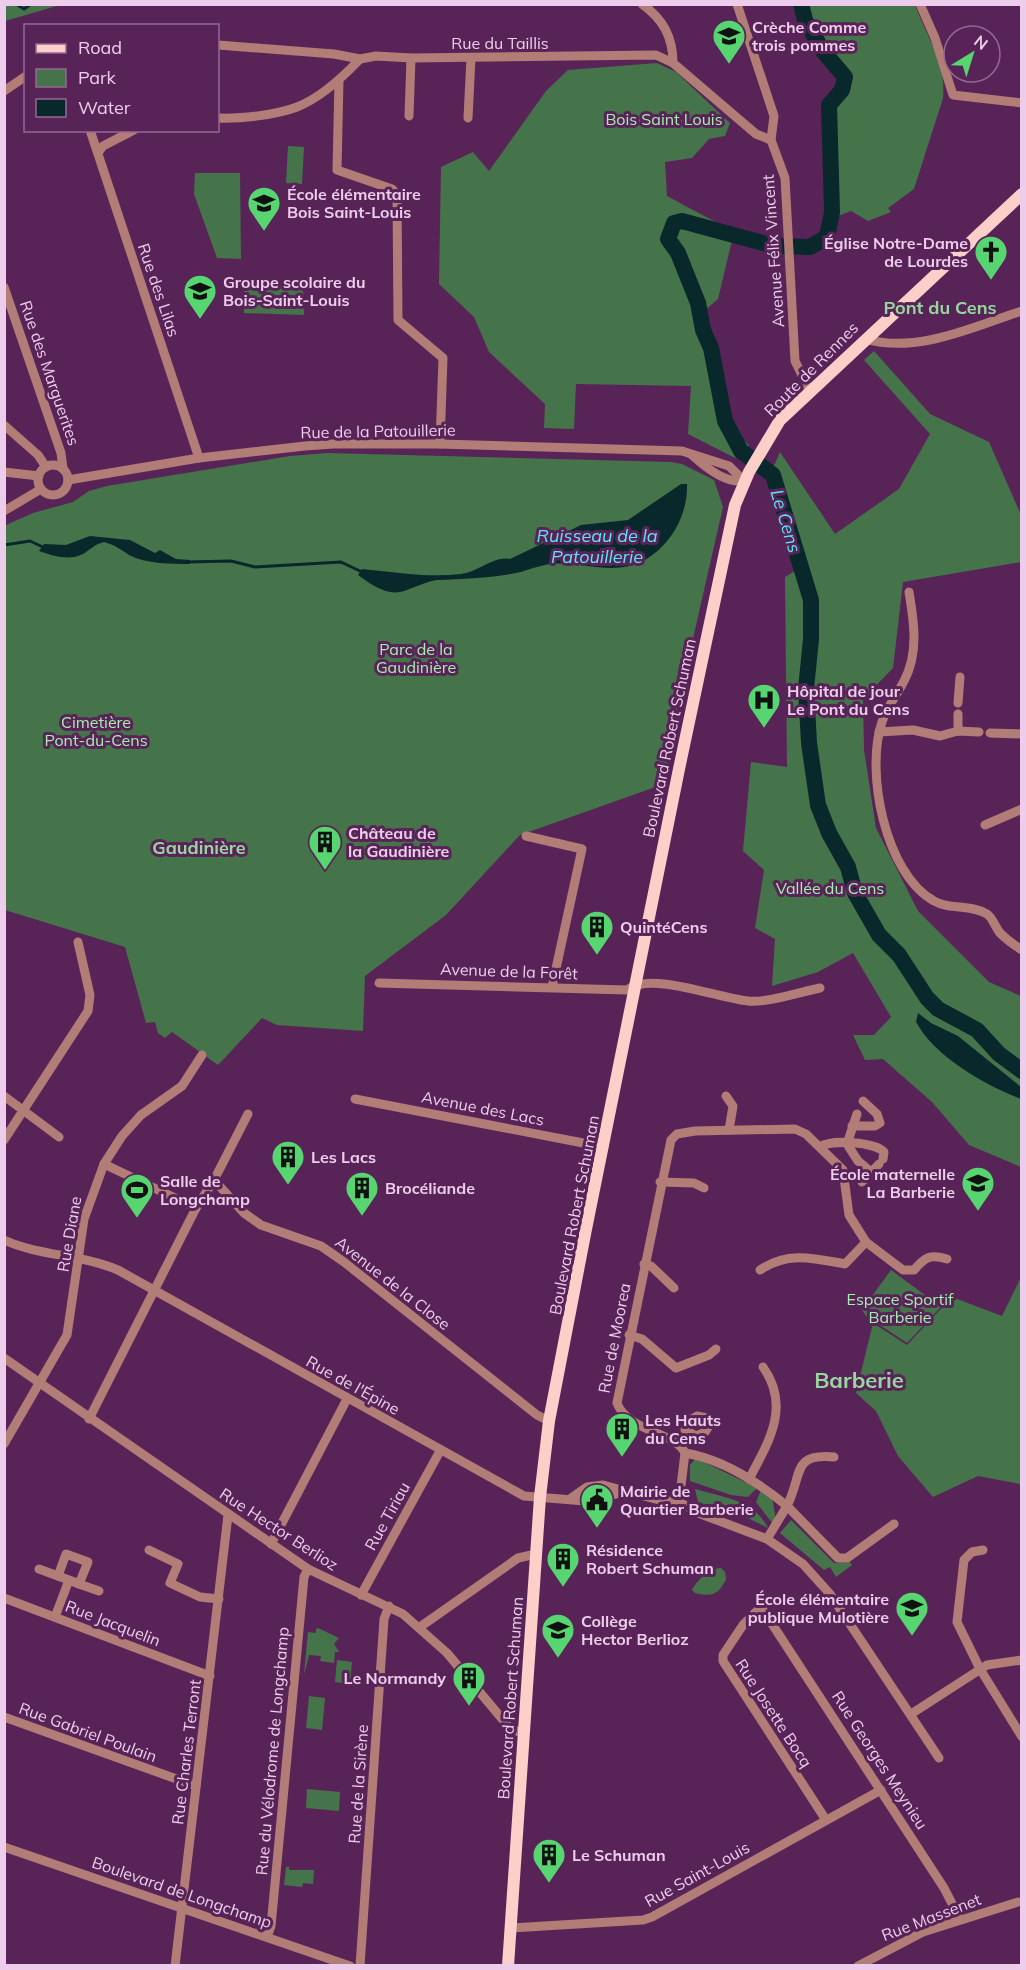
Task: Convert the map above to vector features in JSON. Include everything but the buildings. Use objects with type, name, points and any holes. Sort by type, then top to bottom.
[{"type":"main road","name":"Route de Rennes","points":[[747,477],[780,420],[1022,194]]},
{"type":"main road","name":"Boulevard Robert Schuman","points":[[508,1965],[540,1497],[549,1421],[635,984],[734,509],[747,477]]},
{"type":"street","points":[[642,4],[652,11],[667,30],[673,47],[673,63]]},
{"type":"street","name":"Avenue Félix Vincent","points":[[737,4],[774,116],[771,140],[785,178],[795,362],[810,391]]},
{"type":"street","points":[[920,4],[935,38],[953,95],[1022,103]]},
{"type":"street","name":"Rue du Taillis","points":[[219,45],[334,54],[360,59],[376,56],[471,58],[656,56],[673,63],[756,134],[771,140]]},
{"type":"street","points":[[409,116],[411,58]]},
{"type":"street","points":[[468,117],[471,58]]},
{"type":"street","points":[[219,118],[236,118],[297,107],[339,80],[360,59]]},
{"type":"street","points":[[4,91],[24,77]]},
{"type":"street","points":[[339,80],[337,170],[392,189],[398,195],[398,320],[443,358],[440,444]]},
{"type":"street","name":"Rue des Lilas","points":[[91,132],[199,458]]},
{"type":"street","points":[[98,153],[103,146],[130,132]]},
{"type":"street","name":"Rue des Marguerites","points":[[4,288],[62,453],[63,469]]},
{"type":"street","points":[[865,339],[889,345],[924,341],[1022,311]]},
{"type":"street","points":[[4,425],[38,455],[46,467]]},
{"type":"street","name":"Rue de la Patouillerie","points":[[68,480],[199,458],[333,444],[666,449],[729,466],[747,477]]},
{"type":"street","points":[[55,465],[63,469],[68,480],[65,489],[58,494],[48,494],[41,489],[39,476],[46,467],[55,465]]},
{"type":"street","points":[[4,472],[39,476]]},
{"type":"street","points":[[4,511],[41,489]]},
{"type":"street","points":[[909,592],[915,644],[908,672],[879,732],[877,790],[893,846],[907,873],[924,895],[936,903],[976,910],[988,915],[1000,932],[1022,950]]},
{"type":"street","points":[[958,703],[960,677]]},
{"type":"street","points":[[958,714],[958,731]]},
{"type":"street","points":[[879,732],[912,730],[940,736],[958,731],[980,732]]},
{"type":"street","points":[[990,733],[1022,734]]},
{"type":"street","points":[[985,825],[1022,808]]},
{"type":"street","points":[[526,836],[582,849],[552,987]]},
{"type":"street","points":[[4,1140],[88,1011],[90,994],[78,942]]},
{"type":"street","name":"Avenue de la Forêt","points":[[379,983],[627,990],[635,984],[654,983],[750,1002],[820,988]]},
{"type":"street","name":"Rue Diane","points":[[4,1444],[68,1330],[88,1204],[104,1164],[122,1136],[141,1115],[182,1086],[202,1055]]},
{"type":"street","points":[[4,1096],[59,1137]]},
{"type":"street","points":[[726,1096],[733,1106],[729,1130],[795,1129],[806,1134],[845,1174],[849,1215],[866,1242],[903,1270],[914,1270],[925,1258],[933,1255],[947,1259]]},
{"type":"street","name":"Avenue des Lacs","points":[[356,1099],[604,1148]]},
{"type":"street","points":[[852,1126],[875,1126],[880,1123],[877,1114],[863,1101]]},
{"type":"street","points":[[89,1419],[196,1208],[214,1180],[248,1114]]},
{"type":"street","points":[[857,1114],[847,1144],[854,1156],[871,1172]]},
{"type":"street","name":"Rue de Moorea","points":[[729,1130],[695,1131],[673,1137],[669,1144],[617,1396],[618,1406],[631,1421],[682,1449],[749,1479],[787,1506],[838,1558],[847,1558],[894,1524]]},
{"type":"street","points":[[820,1148],[829,1142],[863,1145],[881,1157],[862,1182]]},
{"type":"street","points":[[104,1164],[196,1208]]},
{"type":"street","name":"Avenue de la Close","points":[[214,1180],[252,1219],[333,1254],[537,1415],[549,1421]]},
{"type":"street","points":[[660,1182],[694,1184],[704,1188]]},
{"type":"street","name":"Rue de l'Épine","points":[[4,1240],[36,1250],[78,1256],[118,1270],[347,1400],[524,1496],[596,1500],[628,1491]]},
{"type":"street","points":[[760,1270],[772,1262],[794,1256],[845,1264],[866,1242]]},
{"type":"street","points":[[644,1264],[651,1266],[674,1288]]},
{"type":"street","points":[[629,1335],[642,1339],[676,1368],[709,1355],[716,1348]]},
{"type":"street","name":"Rue Hector Berlioz","points":[[4,1358],[308,1569],[389,1606],[420,1627],[447,1653],[502,1720],[523,1734]]},
{"type":"street","points":[[749,1479],[774,1431],[776,1394],[773,1381],[763,1367]]},
{"type":"street","points":[[271,1544],[347,1400]]},
{"type":"street","points":[[679,1502],[682,1449],[690,1433]]},
{"type":"street","name":"Rue Tiriau","points":[[361,1594],[440,1451]]},
{"type":"street","points":[[767,1539],[787,1506],[804,1462],[811,1456],[834,1457]]},
{"type":"street","points":[[570,1498],[580,1490],[597,1485],[612,1486],[659,1500],[679,1502],[698,1513],[767,1539],[803,1564],[817,1578],[939,1758]]},
{"type":"street","name":"Rue Charles Terront","points":[[175,1965],[228,1515]]},
{"type":"street","points":[[59,1546],[66,1554],[88,1562],[79,1584]]},
{"type":"street","points":[[149,1550],[178,1564],[170,1582],[200,1597],[219,1599]]},
{"type":"street","points":[[983,1551],[972,1552],[964,1560],[956,1615],[961,1635],[1022,1737]]},
{"type":"street","points":[[58,1576],[66,1554]]},
{"type":"street","points":[[420,1627],[518,1558],[537,1554]]},
{"type":"street","points":[[39,1569],[99,1591]]},
{"type":"street","name":"Rue du Vélodrome de Longchamp","points":[[267,1937],[271,1926],[304,1577],[308,1569]]},
{"type":"street","points":[[55,1617],[69,1580]]},
{"type":"street","name":"Rue Jacquelin","points":[[4,1598],[210,1676]]},
{"type":"street","name":"Rue de la Sirène","points":[[360,1965],[384,1619],[389,1606]]},
{"type":"street","name":"Rue Josette Bocq","points":[[770,1620],[761,1607],[754,1612],[743,1624],[723,1655],[723,1661],[826,1820]]},
{"type":"street","name":"Rue Georges Meynieu","points":[[770,1620],[950,1897],[960,1919]]},
{"type":"street","points":[[911,1714],[987,1665],[1022,1660]]},
{"type":"street","name":"Rue Gabriel Poulain","points":[[4,1718],[196,1786]]},
{"type":"street","name":"Rue Saint-Louis","points":[[511,1928],[643,1920],[652,1917],[881,1790]]},
{"type":"street","name":"Boulevard de Longchamp","points":[[4,1847],[350,1965]]},
{"type":"street","name":"Rue Massenet","points":[[858,1965],[902,1942],[960,1919],[1018,1902]]},
{"type":"green space","points":[[5,4],[60,4],[60,5],[5,21]]},
{"type":"green space","points":[[805,5],[915,5],[939,62],[943,98],[914,189],[888,208],[891,212],[868,221],[851,211],[838,216],[836,214],[834,125],[831,107],[844,92],[848,76],[824,46],[808,18]]},
{"type":"green space","name":"Bois Saint Louis","points":[[657,63],[676,72],[730,123],[725,136],[709,139],[692,158],[665,162],[667,196],[734,232],[718,299],[704,311],[708,336],[719,363],[721,398],[728,410],[733,430],[749,445],[735,458],[688,434],[691,386],[576,384],[574,429],[544,428],[545,404],[489,352],[474,317],[439,284],[441,167],[473,152],[489,171],[546,91],[568,70]]},
{"type":"green space","points":[[288,146],[304,147],[302,184],[286,183]]},
{"type":"green space","points":[[195,173],[240,173],[241,259],[217,258],[194,194]]},
{"type":"green space","points":[[244,284],[303,286],[304,315],[244,313]]},
{"type":"green space","name":"Vallée du Cens","points":[[874,351],[930,414],[989,442],[1021,515],[1021,562],[903,582],[893,668],[863,699],[864,750],[876,828],[918,911],[989,982],[1021,996],[1021,1167],[969,1145],[932,1102],[883,1059],[865,1060],[853,1035],[874,1035],[891,1017],[853,953],[818,972],[772,986],[775,939],[755,928],[764,870],[743,851],[751,762],[787,767],[785,577],[798,569],[770,475],[780,452],[835,534],[899,489],[930,434],[864,360]]},
{"type":"green space","name":"Parc de la Gaudinière","points":[[327,453],[671,462],[682,464],[714,480],[723,507],[678,704],[664,784],[520,835],[446,915],[365,976],[363,1031],[277,1025],[262,1018],[218,1065],[172,1032],[165,1038],[158,1033],[155,1022],[146,1023],[125,947],[5,910],[4,526],[33,513],[73,502],[89,491],[107,486],[290,456]]},
{"type":"green space","name":"Espace Sportif Barberie","points":[[891,1270],[941,1307],[907,1343],[866,1316],[862,1310]]},
{"type":"green space","points":[[1021,1277],[1021,1493],[1020,1484],[978,1476],[933,1497],[898,1456],[876,1411],[856,1393],[873,1323],[907,1345],[952,1297],[1002,1316]]},
{"type":"green space","points":[[696,1458],[757,1488],[748,1497],[731,1495],[690,1481],[690,1465]]},
{"type":"green space","points":[[695,1489],[746,1505],[762,1518],[768,1528],[748,1518],[698,1502]]},
{"type":"green space","points":[[761,1490],[772,1497],[776,1520],[773,1524],[756,1502]]},
{"type":"green space","points":[[791,1520],[834,1563],[850,1562],[852,1565],[836,1577],[830,1567],[824,1570],[780,1533]]},
{"type":"green space","points":[[721,1568],[725,1572],[726,1579],[717,1592],[706,1595],[695,1593],[692,1590],[704,1576],[712,1570]]},
{"type":"green space","points":[[318,1628],[339,1638],[334,1644],[339,1652],[335,1652],[334,1663],[320,1661],[321,1656],[309,1655],[304,1675],[308,1632],[316,1633]]},
{"type":"green space","points":[[337,1660],[352,1662],[350,1684],[335,1682]]},
{"type":"green space","points":[[309,1696],[325,1698],[322,1730],[306,1728]]},
{"type":"green space","points":[[307,1789],[340,1792],[339,1811],[306,1808]]},
{"type":"green space","points":[[286,1867],[289,1867],[289,1870],[314,1870],[313,1884],[303,1883],[302,1887],[284,1885]]},
{"type":"water","name":"Ruisseau de la Patouillerie","points":[[681,484],[687,484],[687,495],[676,527],[663,546],[645,560],[633,565],[610,568],[550,564],[502,575],[434,580],[404,591],[394,592],[378,588],[358,575],[362,569],[424,575],[467,573],[498,559],[510,559],[581,525],[628,520]]},
{"type":"water","points":[[90,536],[130,540],[155,553],[160,550],[176,559],[190,560],[190,564],[143,560],[104,542],[83,554],[72,557],[55,556],[39,551],[44,544],[66,545]]},
{"type":"water","points":[[918,1013],[931,1023],[958,1036],[1021,1087],[1021,1099],[977,1078],[948,1058],[924,1035],[916,1022]]},
{"type":"waterway","points":[[16,4],[24,9],[31,4]]},
{"type":"waterway","name":"Le Cens","points":[[801,4],[805,20],[823,51],[845,77],[842,90],[829,105],[832,212],[827,237],[810,247],[774,246],[682,221],[674,223],[668,239],[678,253],[698,303],[703,330],[711,348],[725,421],[741,451],[773,475],[811,600],[811,639],[806,689],[809,743],[818,805],[829,833],[848,867],[855,893],[879,935],[899,955],[927,998],[938,1009],[977,1030],[999,1054],[1022,1071]]},
{"type":"waterway","name":"Ruisseau de la Patouillerie","points":[[732,447],[741,451]]},
{"type":"waterway","name":"Ruisseau de la Patouillerie","points":[[4,545],[30,541],[43,547]]},
{"type":"waterway","name":"Ruisseau de la Patouillerie","points":[[186,562],[231,561],[255,567],[341,562],[362,572]]},
{"type":"place","name":"Crèche Comme trois pommes","points":[[729,65]]},
{"type":"place","name":"École élémentaire Bois Saint-Louis","points":[[264,232]]},
{"type":"place","name":"Église Notre-Dame de Lourdes","points":[[991,281]]},
{"type":"place","name":"Groupe scolaire du Bois-Saint-Louis","points":[[200,320]]},
{"type":"place","name":"Hôpital de jour Le Pont du Cens","points":[[764,729]]},
{"type":"place","name":"Château de la Gaudinière","points":[[325,871]]},
{"type":"place","name":"QuintéCens","points":[[597,956]]},
{"type":"place","name":"Les Lacs","points":[[288,1186]]},
{"type":"place","name":"École maternelle La Barberie","points":[[978,1212]]},
{"type":"place","name":"Brocéliande","points":[[362,1217]]},
{"type":"place","name":"Salle de Longchamp","points":[[137,1219]]},
{"type":"place","name":"Les Hauts du Cens","points":[[622,1458]]},
{"type":"place","name":"Mairie de Quartier Barberie","points":[[597,1529]]},
{"type":"place","name":"Résidence Robert Schuman","points":[[563,1588]]},
{"type":"place","name":"École élémentaire publique Mulotière","points":[[912,1637]]},
{"type":"place","name":"Collège Hector Berlioz","points":[[558,1659]]},
{"type":"place","name":"Le Normandy","points":[[469,1707]]},
{"type":"place","name":"Le Schuman","points":[[549,1884]]},
{"type":"district","name":"Pont du Cens","points":[[940,307]]},
{"type":"district","name":"Gaudinière","points":[[199,847]]},
{"type":"district","name":"Barberie","points":[[859,1380]]},
{"type":"park label","name":"Cimetière Pont-du-Cens","points":[[96,731]]}]
